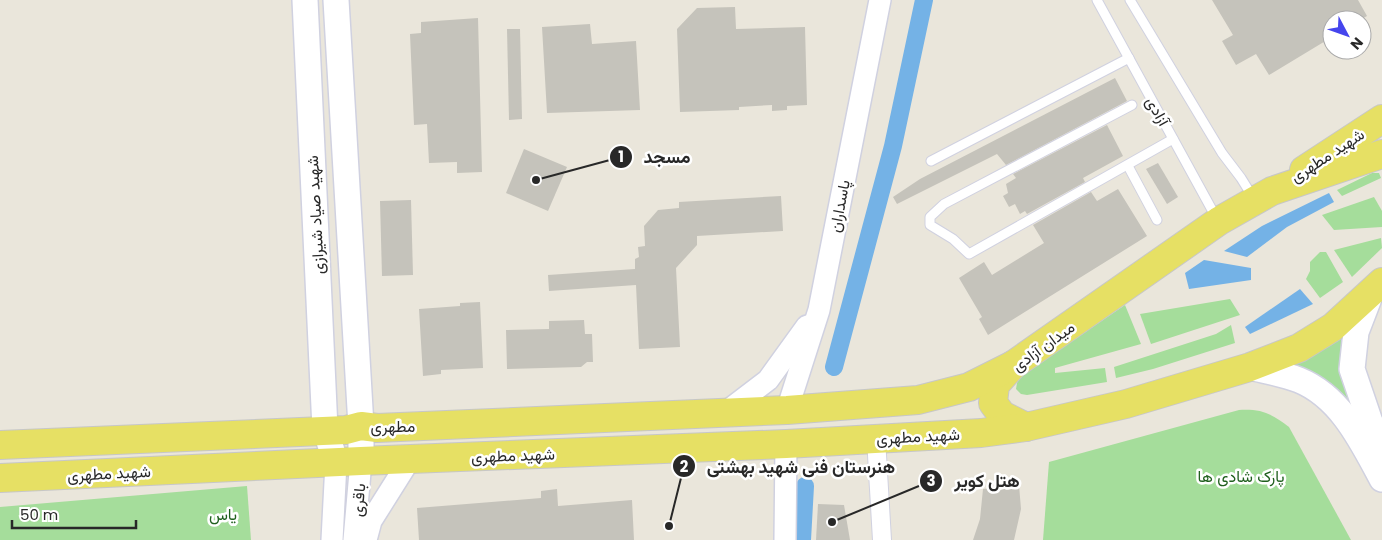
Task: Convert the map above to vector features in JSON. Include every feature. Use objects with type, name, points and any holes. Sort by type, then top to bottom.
[{"type":"main road","name":"شهید صیاد شیرازی","points":[[304,0],[325,430],[349,462]]},
{"type":"main road","name":"شهید صیاد شیرازی","points":[[336,0],[361,426],[349,462]]},
{"type":"main road","name":"شهید مطهری","points":[[1264,196],[1382,119]]},
{"type":"main road","name":"میدان آزادی","points":[[1026,427],[1002,415],[993,403],[995,385],[1013,365],[1219,222],[1264,196],[1382,154]]},
{"type":"main road","points":[[1026,427],[1126,404],[1250,367],[1299,348],[1333,327],[1377,287]]},
{"type":"main road","points":[[1377,287],[1356,332],[1352,369],[1370,422],[1382,442]]},
{"type":"main road","points":[[786,444],[787,410],[918,400],[968,387],[1013,365]]},
{"type":"main road","points":[[1250,367],[1300,380],[1331,401],[1355,429],[1382,478]]},
{"type":"main road","name":"مطهری","points":[[0,445],[346,430],[361,426],[377,428],[787,410]]},
{"type":"main road","name":"شهید مطهری","points":[[0,478],[786,444],[981,433],[1026,427]]},
{"type":"street","name":"پاسداران","points":[[787,410],[819,310],[880,0]]},
{"type":"street","points":[[726,412],[768,380],[819,310]]},
{"type":"street","points":[[876,438],[882,540]]},
{"type":"street","points":[[785,540],[786,444]]},
{"type":"street","points":[[366,540],[371,521],[410,459]]},
{"type":"street","points":[[332,540],[349,462]]},
{"type":"street","name":"باقری","points":[[349,462],[354,540]]},
{"type":"lane","name":"آزادی","points":[[1097,0],[1219,222]]},
{"type":"lane","name":"آزادی","points":[[1130,0],[1222,153],[1241,178],[1264,196]]},
{"type":"lane","points":[[931,162],[1129,58]]},
{"type":"lane","points":[[1132,105],[944,204],[930,217],[930,226],[969,254],[1174,139]]},
{"type":"lane","points":[[1128,166],[1157,220]]},
{"type":"green space","points":[[1372,173],[1379,173],[1381,178],[1342,196],[1337,190]]},
{"type":"green space","points":[[1374,197],[1382,211],[1382,227],[1334,230],[1322,215]]},
{"type":"green space","points":[[1381,238],[1382,248],[1352,277],[1334,250]]},
{"type":"green space","points":[[1320,252],[1326,252],[1343,282],[1320,298],[1306,279],[1310,271],[1310,262]]},
{"type":"green space","points":[[1230,299],[1240,315],[1151,344],[1140,314]]},
{"type":"green space","points":[[1125,305],[1141,344],[1055,368],[1055,373],[1105,368],[1107,382],[1027,395],[1021,394],[1016,389],[1022,375]]},
{"type":"green space","points":[[1231,325],[1235,343],[1153,369],[1116,378],[1114,367],[1216,334]]},
{"type":"green space","points":[[1345,333],[1341,356],[1342,375],[1356,414],[1284,368],[1329,346]]},
{"type":"green space","name":"پارک شادی ها","points":[[1239,410],[1254,410],[1266,413],[1289,427],[1351,540],[1043,540],[1049,462]]},
{"type":"green space","name":"یاس","points":[[247,486],[251,540],[0,540],[0,507]]},
{"type":"water","points":[[1329,193],[1334,202],[1287,227],[1247,257],[1224,251],[1262,226]]},
{"type":"water","points":[[1204,260],[1251,268],[1251,280],[1189,289],[1185,273]]},
{"type":"water","points":[[1300,289],[1313,304],[1250,334],[1245,327]]},
{"type":"building","points":[[1212,0],[1358,0],[1364,10],[1322,10],[1322,43],[1269,75],[1256,54],[1236,65],[1222,41],[1233,35]]},
{"type":"building","points":[[735,7],[736,29],[805,27],[807,105],[787,106],[787,110],[772,111],[772,105],[739,107],[739,110],[680,112],[677,29],[697,8]]},
{"type":"building","points":[[478,18],[482,172],[457,173],[457,162],[429,163],[427,124],[414,125],[410,34],[421,33],[421,22]]},
{"type":"building","points":[[590,24],[592,44],[636,41],[640,110],[547,113],[542,27]]},
{"type":"building","points":[[507,29],[520,29],[522,119],[509,120]]},
{"type":"building","points":[[1115,78],[1127,101],[1006,165],[997,154],[897,204],[893,197],[920,179]]},
{"type":"building","points":[[1107,125],[1123,156],[1083,178],[1085,182],[1027,214],[1025,211],[1020,214],[1015,204],[1009,207],[1003,196],[1008,193],[1006,184],[1016,178],[1013,174]]},
{"type":"building","points":[[524,149],[567,167],[548,211],[506,193]]},
{"type":"building","points":[[1158,163],[1178,197],[1167,204],[1146,169]]},
{"type":"building","points":[[1118,189],[1147,236],[988,335],[979,319],[982,317],[959,278],[984,262],[992,275],[1044,243],[1033,225],[1091,192],[1097,201]]},
{"type":"building","points":[[781,196],[783,231],[697,236],[697,245],[676,268],[680,347],[639,349],[636,285],[549,291],[548,275],[635,269],[635,259],[639,257],[638,247],[645,246],[644,226],[658,210],[679,208],[679,202]]},
{"type":"building","points":[[411,200],[413,275],[382,276],[380,201]]},
{"type":"building","points":[[480,302],[483,368],[441,370],[441,374],[423,376],[419,309],[460,306],[460,303]]},
{"type":"building","points":[[584,320],[585,334],[592,334],[593,362],[587,362],[581,367],[507,369],[506,330],[549,329],[549,321]]},
{"type":"building","points":[[1019,485],[1021,509],[1014,540],[973,540],[980,519],[983,489]]},
{"type":"building","points":[[557,489],[558,506],[632,500],[634,540],[419,540],[417,508],[541,498],[541,491]]},
{"type":"building","points":[[818,504],[844,505],[850,540],[816,540]]},
{"type":"waterway","points":[[834,367],[893,146],[924,0]]},
{"type":"waterway","points":[[802,540],[805,486]]},
{"type":"place","name":"مسجد","points":[[536,180]]},
{"type":"place","name":"هتل کویر","points":[[832,522]]},
{"type":"place","name":"هنرستان فنی شهید بهشتی","points":[[669,526]]}]
